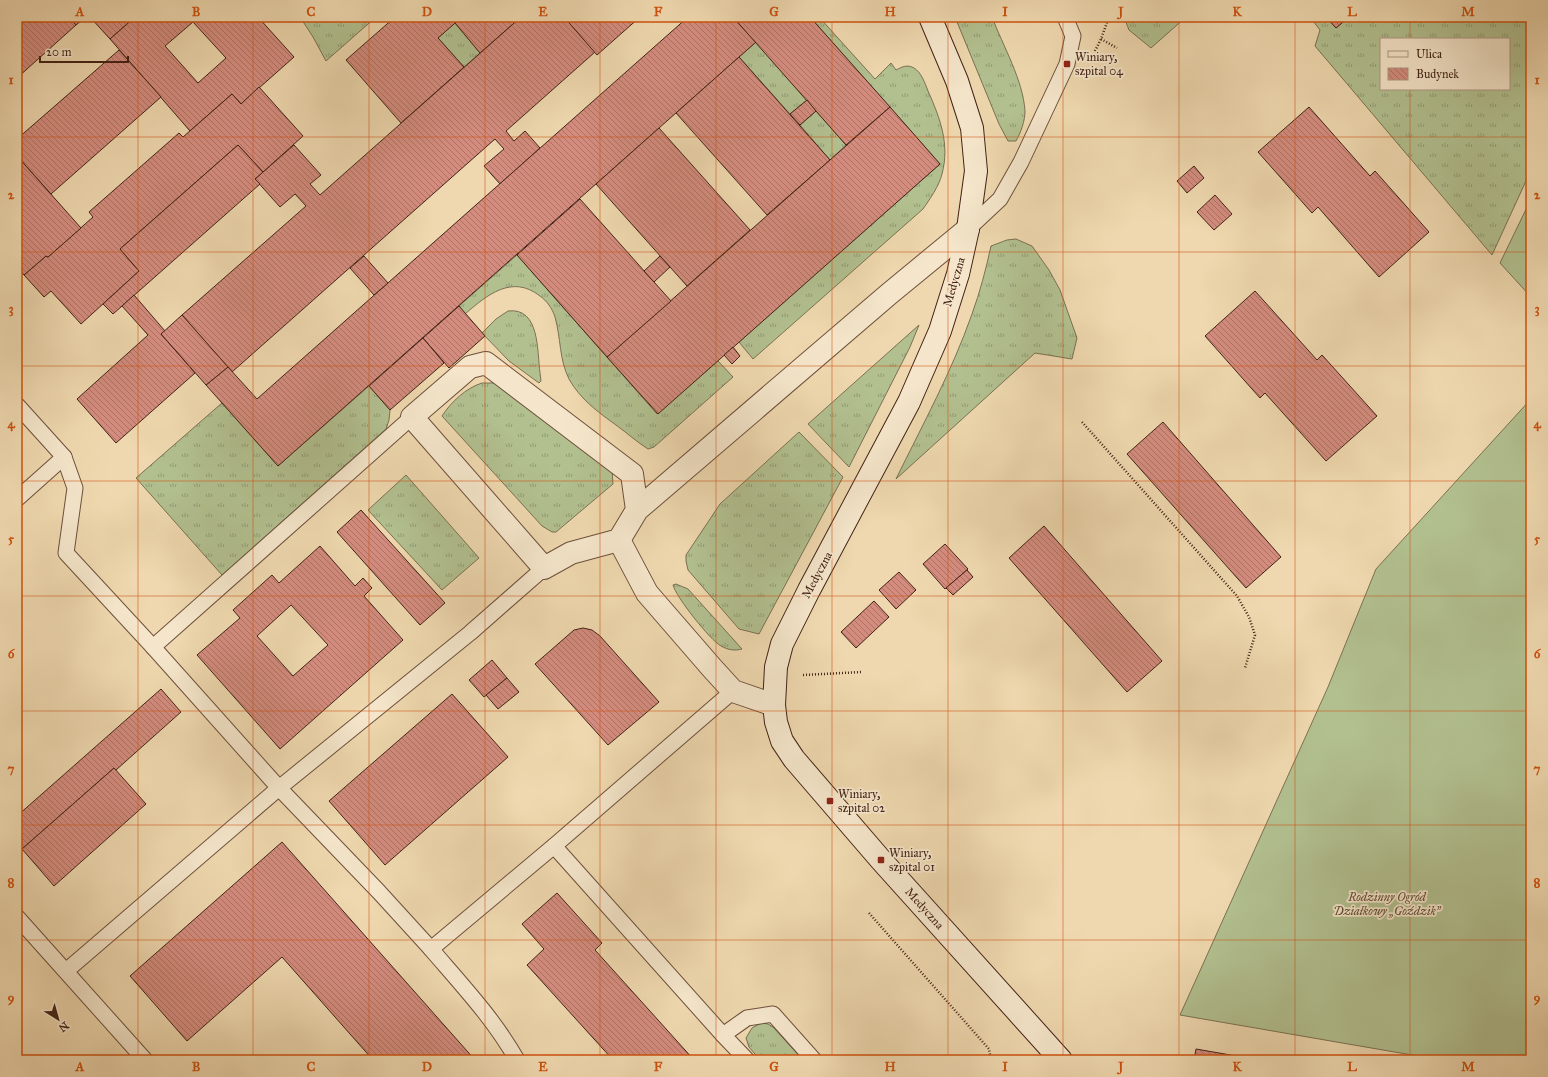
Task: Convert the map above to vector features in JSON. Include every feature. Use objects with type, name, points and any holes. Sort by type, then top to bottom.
[{"type":"street","name":"Medyczna","points":[[930,17],[957,81],[972,128],[976,171],[968,229],[958,274],[940,331],[909,402],[782,644],[776,667],[774,705],[776,722],[782,741],[794,759],[881,860],[1061,1060]]},
{"type":"street","points":[[637,510],[632,474],[486,363],[470,367],[412,417],[544,568],[571,553],[619,540],[637,510],[889,294],[968,229]]},
{"type":"street","points":[[619,540],[647,593],[733,691],[774,705]]},
{"type":"lane","points":[[968,229],[1000,199],[1021,162],[1067,64],[1073,36],[1064,17]]},
{"type":"lane","points":[[17,406],[64,457],[75,488],[66,553],[153,647],[279,788],[431,948],[485,1012],[517,1060]]},
{"type":"lane","points":[[153,647],[412,417]]},
{"type":"lane","points":[[17,499],[64,457]]},
{"type":"lane","points":[[66,971],[279,788],[464,637],[544,568]]},
{"type":"lane","points":[[431,948],[554,846],[733,691]]},
{"type":"lane","points":[[554,846],[747,1060]]},
{"type":"lane","points":[[17,917],[145,1060]]},
{"type":"lane","points":[[723,1035],[747,1018],[773,1014],[814,1060]]},
{"type":"path","points":[[1101,39],[1117,48]]},
{"type":"path","points":[[1082,422],[1237,596],[1249,617],[1256,635],[1245,668]]},
{"type":"path","points":[[803,675],[862,672]]},
{"type":"path","points":[[869,913],[989,1049],[991,1060]]},
{"type":"green space","points":[[300,17],[376,17],[326,61]]},
{"type":"green space","points":[[810,17],[819,17],[875,79],[891,63],[896,70],[909,66],[919,72],[926,85],[940,121],[945,152],[944,163],[939,183],[923,209],[753,359],[739,342],[940,164]]},
{"type":"green space","points":[[955,17],[992,17],[1021,87],[1025,111],[1021,130],[1016,141],[1008,141],[999,124]]},
{"type":"green space","points":[[1124,17],[1186,17],[1151,48],[1129,30]]},
{"type":"green space","points":[[1310,17],[1331,17],[1328,19],[1336,28],[1349,17],[1531,17],[1531,170],[1492,255],[1315,46],[1320,30]]},
{"type":"green space","points":[[455,23],[480,53],[464,67],[438,38]]},
{"type":"green space","points":[[756,42],[807,100],[790,114],[739,57]]},
{"type":"green space","points":[[816,111],[846,145],[830,160],[800,125]]},
{"type":"green space","points":[[1531,199],[1531,297],[1500,263]]},
{"type":"green space","points":[[1016,239],[1032,246],[1049,270],[1060,290],[1077,338],[1072,359],[1035,353],[896,479],[937,397],[964,335],[975,306],[991,246],[1007,240]]},
{"type":"green space","points":[[517,255],[657,414],[718,361],[733,377],[654,447],[648,449],[596,410],[578,393],[573,386],[563,364],[555,317],[549,305],[540,296],[530,290],[520,287],[510,287],[491,294],[465,314],[459,306]]},
{"type":"green space","points":[[508,311],[518,312],[526,316],[535,332],[541,381],[539,383],[509,361],[482,333],[496,319]]},
{"type":"green space","points":[[919,325],[910,347],[849,467],[808,424]]},
{"type":"green space","points":[[482,383],[496,383],[612,469],[613,484],[556,532],[552,532],[542,526],[442,416],[459,396],[470,388]]},
{"type":"green space","points":[[369,386],[390,410],[386,429],[222,575],[136,478],[222,403],[278,466]]},
{"type":"green space","name":"Rodzinny Ogród Działkowy „Goździk”","points":[[1531,399],[1531,1060],[1441,1060],[1180,1015],[1328,687],[1376,569]]},
{"type":"green space","points":[[799,432],[843,477],[759,634],[739,629],[688,570],[686,555],[720,504]]},
{"type":"green space","points":[[406,475],[479,558],[442,590],[368,510]]},
{"type":"green space","points":[[676,584],[688,589],[742,649],[734,650],[721,646],[709,636],[680,599],[673,585]]},
{"type":"green space","points":[[761,1023],[768,1024],[773,1027],[803,1060],[760,1060],[749,1047],[746,1038],[752,1028]]},
{"type":"building","points":[[17,17],[69,17],[76,25],[17,78]]},
{"type":"building","points":[[69,17],[86,17],[76,25]]},
{"type":"building","points":[[90,17],[135,17],[110,39]]},
{"type":"building","points":[[135,17],[258,17],[294,57],[241,104],[232,94],[190,131],[110,39]],"holes":[[[193,22],[226,58],[198,83],[165,46]]]},
{"type":"building","points":[[395,17],[462,17],[438,38],[464,67],[401,123],[346,60]]},
{"type":"building","points":[[462,17],[521,17],[480,53],[455,23]]},
{"type":"building","points":[[521,17],[564,17],[595,52],[506,131],[514,141],[525,131],[540,148],[500,184],[484,166],[504,149],[495,139],[232,372],[182,315],[306,206],[295,194],[280,207],[255,179],[294,145],[321,175],[310,184],[320,195]]},
{"type":"building","points":[[564,17],[640,17],[597,55]]},
{"type":"building","points":[[688,17],[733,17],[756,42],[278,466],[206,385],[228,367],[257,399]]},
{"type":"building","points":[[733,17],[810,17],[890,107],[846,145]]},
{"type":"building","points":[[1331,17],[1349,17],[1336,28],[1328,19]]},
{"type":"building","points":[[119,50],[161,97],[51,194],[17,156],[17,139]]},
{"type":"building","points":[[739,57],[830,160],[767,215],[676,113]]},
{"type":"building","points":[[259,87],[303,136],[263,172],[238,145],[120,249],[139,271],[81,324],[51,291],[44,297],[24,275],[46,256],[48,257],[93,217],[89,212],[179,133],[183,137],[232,94],[241,104]]},
{"type":"building","points":[[807,100],[816,111],[800,125],[790,114]]},
{"type":"building","points":[[890,107],[940,164],[658,414],[607,357]]},
{"type":"building","points":[[1309,107],[1370,176],[1375,171],[1429,232],[1379,277],[1318,207],[1312,213],[1258,152]]},
{"type":"building","points":[[659,128],[750,230],[687,286],[596,184]]},
{"type":"building","points":[[238,145],[263,172],[255,179],[260,184],[113,314],[103,304],[139,271],[120,249]]},
{"type":"building","points":[[17,156],[81,228],[48,257],[46,256],[24,275],[17,267]]},
{"type":"building","points":[[1194,166],[1204,178],[1187,193],[1177,181]]},
{"type":"building","points":[[1215,195],[1232,214],[1214,230],[1197,212]]},
{"type":"building","points":[[580,199],[671,301],[607,357],[517,255]]},
{"type":"building","points":[[364,256],[388,283],[374,295],[350,268]]},
{"type":"building","points":[[660,256],[670,267],[654,282],[644,271]]},
{"type":"building","points":[[1255,291],[1317,360],[1322,355],[1377,416],[1326,461],[1265,393],[1260,398],[1205,336]]},
{"type":"building","points":[[134,295],[165,331],[161,334],[195,373],[116,443],[77,399],[148,335],[122,306]]},
{"type":"building","points":[[459,306],[485,336],[449,368],[423,338]]},
{"type":"building","points":[[182,315],[228,367],[206,385],[161,334]]},
{"type":"building","points":[[423,338],[444,363],[390,410],[369,386]]},
{"type":"building","points":[[733,347],[740,356],[732,364],[724,355]]},
{"type":"building","points":[[1163,422],[1281,557],[1246,588],[1127,454]]},
{"type":"building","points":[[361,510],[445,603],[420,625],[337,532]]},
{"type":"building","points":[[1044,526],[1162,661],[1127,692],[1009,558]]},
{"type":"building","points":[[945,544],[968,569],[945,589],[923,564]]},
{"type":"building","points":[[320,546],[355,586],[363,578],[372,588],[364,596],[403,640],[280,749],[197,655],[240,618],[233,610],[272,575],[279,583]],"holes":[[[291,605],[328,645],[293,676],[257,636]]]},
{"type":"building","points":[[967,570],[973,577],[953,595],[946,588]]},
{"type":"building","points":[[899,572],[916,590],[896,609],[879,590]]},
{"type":"building","points":[[874,601],[889,617],[856,648],[841,632]]},
{"type":"building","points":[[583,628],[592,630],[600,636],[659,702],[608,745],[535,664],[574,630]]},
{"type":"building","points":[[492,660],[507,678],[484,697],[469,680]]},
{"type":"building","points":[[507,678],[519,692],[498,709],[486,695]]},
{"type":"building","points":[[161,689],[181,712],[116,770],[114,768],[22,849],[17,844],[17,816]]},
{"type":"building","points":[[452,694],[508,757],[385,865],[329,801]]},
{"type":"building","points":[[114,768],[146,804],[54,886],[22,849]]},
{"type":"building","points":[[282,842],[475,1060],[373,1060],[282,957],[187,1041],[130,976]]},
{"type":"building","points":[[557,893],[602,943],[595,950],[694,1060],[613,1060],[527,965],[544,949],[522,924]]},
{"type":"building","points":[[1196,1049],[1248,1058],[1248,1060],[1194,1060]]},
{"type":"place","name":"Winiary, szpital 04","points":[[1067,64]]},
{"type":"place","name":"Winiary, szpital 02","points":[[830,801]]},
{"type":"place","name":"Winiary, szpital 01","points":[[881,860]]}]
